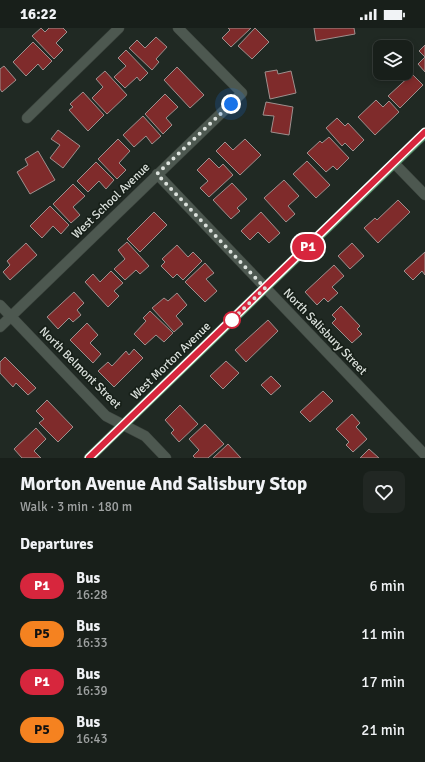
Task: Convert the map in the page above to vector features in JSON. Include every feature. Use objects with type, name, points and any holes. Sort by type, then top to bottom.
[{"type":"main road","name":"West Morton Avenue","points":[[89,458],[425,133]]},
{"type":"street","points":[[27,118],[119,28]]},
{"type":"street","name":"West School Avenue","points":[[0,327],[157,174],[242,94],[178,28]]},
{"type":"street","points":[[394,163],[425,195]]},
{"type":"street","name":"North Salisbury Street","points":[[157,174],[425,455]]},
{"type":"street","name":"North Belmont Street","points":[[0,305],[106,416],[145,436],[166,458]]},
{"type":"building","points":[[41,28],[45,32],[49,28],[63,28],[67,32],[56,43],[63,50],[54,59],[32,36]]},
{"type":"building","points":[[228,28],[251,28],[231,47],[222,38],[230,30]]},
{"type":"building","points":[[255,28],[269,42],[252,59],[238,46]]},
{"type":"building","points":[[314,28],[354,28],[355,34],[316,41]]},
{"type":"building","points":[[156,37],[167,47],[156,59],[159,62],[152,70],[129,48],[137,40],[145,48]]},
{"type":"building","points":[[33,42],[52,61],[43,70],[38,64],[26,76],[13,62]]},
{"type":"building","points":[[425,45],[425,57],[419,51]]},
{"type":"building","points":[[126,50],[148,73],[140,81],[137,77],[125,88],[114,77],[126,66],[118,58]]},
{"type":"building","points":[[425,57],[425,72],[418,64]]},
{"type":"building","points":[[4,66],[16,80],[2,92],[0,89],[0,69]]},
{"type":"building","points":[[177,67],[204,95],[190,108],[164,80]]},
{"type":"building","points":[[277,70],[278,74],[291,71],[296,93],[270,99],[265,72]]},
{"type":"building","points":[[105,71],[127,95],[107,114],[92,98],[103,87],[96,79]]},
{"type":"building","points":[[413,75],[423,85],[400,108],[388,96],[405,80],[413,80]]},
{"type":"building","points":[[83,92],[104,115],[88,131],[69,110],[73,107],[70,104]]},
{"type":"building","points":[[165,94],[178,107],[166,118],[172,125],[163,134],[145,114]]},
{"type":"building","points":[[376,100],[383,107],[389,101],[399,112],[375,135],[358,117]]},
{"type":"building","points":[[266,102],[293,107],[289,135],[271,132],[274,116],[263,115]]},
{"type":"building","points":[[143,116],[161,136],[152,144],[146,136],[134,147],[123,135]]},
{"type":"building","points":[[337,118],[345,126],[348,123],[364,140],[353,151],[345,143],[342,146],[326,128]]},
{"type":"building","points":[[58,130],[80,146],[63,168],[50,158],[60,145],[51,139]]},
{"type":"building","points":[[329,137],[349,158],[337,170],[333,166],[326,172],[307,153],[320,141],[322,143]]},
{"type":"building","points":[[118,139],[130,151],[119,163],[126,170],[117,179],[98,159]]},
{"type":"building","points":[[245,139],[261,155],[240,175],[216,151],[225,142],[233,150]]},
{"type":"building","points":[[38,151],[55,180],[30,194],[17,172],[28,165],[25,159]]},
{"type":"building","points":[[209,158],[219,168],[223,164],[233,175],[209,197],[200,188],[208,181],[197,170]]},
{"type":"building","points":[[307,161],[330,185],[316,198],[293,174]]},
{"type":"building","points":[[96,162],[114,180],[106,189],[99,181],[88,192],[77,181]]},
{"type":"building","points":[[284,180],[299,196],[288,206],[295,214],[286,222],[264,198]]},
{"type":"building","points":[[232,183],[247,199],[237,208],[240,211],[231,219],[213,200]]},
{"type":"building","points":[[73,184],[85,196],[73,207],[80,215],[71,223],[53,204]]},
{"type":"building","points":[[398,200],[410,212],[378,243],[364,228],[375,218],[377,220]]},
{"type":"building","points":[[50,206],[69,225],[61,234],[53,226],[42,238],[30,226]]},
{"type":"building","points":[[154,212],[167,225],[140,252],[127,239]]},
{"type":"building","points":[[261,212],[280,233],[269,243],[258,232],[250,240],[241,231]]},
{"type":"building","points":[[127,242],[149,266],[140,274],[136,270],[125,280],[114,269],[125,259],[118,250]]},
{"type":"building","points":[[26,243],[37,255],[10,280],[3,272],[10,265],[7,261]]},
{"type":"building","points":[[352,243],[364,256],[350,269],[338,256]]},
{"type":"building","points":[[177,245],[188,257],[193,252],[202,261],[183,280],[177,274],[173,278],[161,266],[165,262],[162,259]]},
{"type":"building","points":[[425,252],[425,275],[422,271],[413,280],[404,271]]},
{"type":"building","points":[[205,263],[214,273],[206,279],[217,291],[205,302],[185,282]]},
{"type":"building","points":[[334,265],[344,276],[332,287],[338,293],[328,302],[324,298],[317,305],[305,292]]},
{"type":"building","points":[[111,271],[123,283],[114,291],[119,296],[108,307],[85,282],[93,274],[100,282]]},
{"type":"building","points":[[74,292],[84,303],[77,310],[81,315],[73,322],[69,318],[58,329],[47,317]]},
{"type":"building","points":[[177,293],[187,305],[176,316],[183,324],[174,332],[152,308],[164,298],[168,301]]},
{"type":"building","points":[[341,306],[360,326],[357,329],[362,334],[352,343],[332,323],[336,319],[332,315]]},
{"type":"building","points":[[150,311],[173,333],[164,342],[156,335],[145,345],[134,334],[146,321],[143,318]]},
{"type":"building","points":[[268,320],[278,331],[246,362],[235,350]]},
{"type":"building","points":[[87,323],[98,335],[90,343],[101,354],[93,363],[70,340]]},
{"type":"building","points":[[134,349],[143,358],[114,387],[98,371],[108,362],[112,366],[126,351],[129,355]]},
{"type":"building","points":[[5,357],[36,388],[28,395],[16,383],[13,387],[0,373],[0,362]]},
{"type":"building","points":[[226,361],[239,373],[223,389],[210,376]]},
{"type":"building","points":[[271,376],[281,386],[271,395],[261,385]]},
{"type":"building","points":[[323,391],[333,401],[310,422],[300,412]]},
{"type":"building","points":[[47,400],[73,427],[58,442],[39,423],[44,419],[36,411]]},
{"type":"building","points":[[180,405],[198,424],[179,442],[171,433],[174,430],[165,420]]},
{"type":"building","points":[[352,414],[360,423],[356,427],[367,439],[353,452],[346,445],[349,442],[336,429]]},
{"type":"building","points":[[205,424],[224,444],[208,458],[195,458],[193,456],[199,450],[189,439]]},
{"type":"building","points":[[36,428],[46,439],[34,451],[41,458],[22,458],[14,449]]},
{"type":"building","points":[[228,444],[241,458],[213,458]]},
{"type":"building","points":[[369,449],[379,458],[360,458]]},
{"type":"bus line","name":"P1","points":[[89,458],[425,132]]},
{"type":"route","points":[[231,104],[157,174],[265,288],[232,320]]}]
